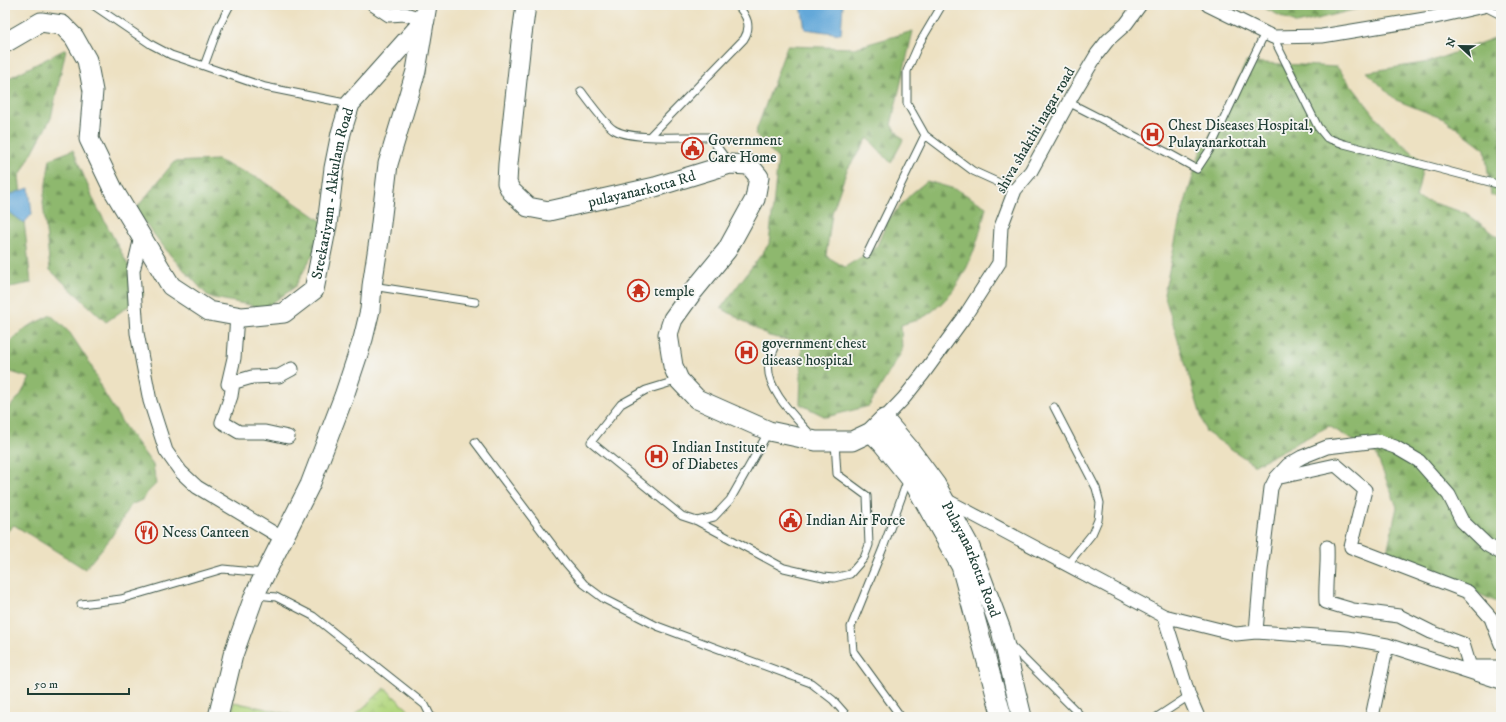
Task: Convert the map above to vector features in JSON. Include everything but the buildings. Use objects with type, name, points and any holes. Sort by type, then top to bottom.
[{"type":"main road","name":"pulayanarkotta Rd","points":[[526,5],[507,183],[511,191],[528,207],[549,211],[655,187],[730,164],[749,165],[759,177],[755,199],[727,250],[691,294],[673,320],[668,334],[673,366],[679,380],[697,400],[769,431],[816,441],[835,442],[852,441],[877,426]]},
{"type":"main road","name":"Sreekariyam - Akkulam Road","points":[[5,43],[41,22],[62,24],[74,37],[87,60],[93,91],[89,140],[114,191],[171,286],[209,311],[237,316],[284,313],[314,290],[327,225],[338,147],[350,104],[426,12]]},
{"type":"main road","points":[[218,717],[233,655],[255,594],[310,485],[344,396],[363,339],[370,310],[388,164],[416,71],[426,12]]},
{"type":"main road","points":[[877,426],[882,443],[912,480],[961,566],[1002,717]]},
{"type":"main road","name":"Pulayanarkotta Road","points":[[877,426],[908,447],[936,485],[970,547],[1003,638],[1022,717]]},
{"type":"street","points":[[374,5],[389,15],[426,12]]},
{"type":"street","name":"shiva shakthi nagar road","points":[[877,426],[904,398],[923,374],[963,319],[999,263],[1002,227],[1015,190],[1031,171],[1068,102],[1097,54],[1108,40],[1126,24],[1140,5]]},
{"type":"street","points":[[1208,5],[1269,35],[1322,36],[1431,18],[1485,6]]},
{"type":"street","points":[[1431,18],[1444,5]]},
{"type":"street","points":[[141,237],[133,272],[137,333],[150,401],[166,451],[181,472],[198,488],[282,538]]},
{"type":"street","points":[[237,316],[234,358],[228,384],[252,377],[279,376],[292,369]]},
{"type":"street","points":[[233,382],[231,396],[222,422],[239,432],[265,432],[288,437]]},
{"type":"street","points":[[1256,632],[1261,570],[1271,488],[1276,478],[1288,465],[1302,457],[1327,447],[1378,441],[1395,447],[1419,461],[1449,495],[1462,521],[1487,545],[1501,553]]},
{"type":"street","points":[[1276,478],[1336,465],[1365,490],[1351,547],[1468,592],[1491,618],[1501,644]]},
{"type":"street","points":[[912,480],[944,499],[1164,616],[1236,634],[1256,632],[1347,638],[1387,645],[1501,682]]},
{"type":"street","points":[[1327,547],[1325,580],[1326,602],[1353,610],[1399,616],[1431,632],[1463,644],[1470,667]]},
{"type":"street","points":[[1164,616],[1189,696],[1198,717]]},
{"type":"street","points":[[1372,717],[1387,645]]},
{"type":"street","points":[[1456,667],[1501,667]]},
{"type":"lane","points":[[93,5],[152,45],[171,55],[265,87],[350,104]]},
{"type":"lane","points":[[204,66],[218,28],[230,5]]},
{"type":"lane","points":[[650,136],[744,39],[747,33],[748,20],[744,12],[737,5]]},
{"type":"lane","points":[[942,5],[919,44],[907,71],[907,103],[925,135],[973,171],[1015,190]]},
{"type":"lane","points":[[1485,6],[1501,15]]},
{"type":"lane","points":[[1068,102],[1197,169],[1209,151],[1269,35]]},
{"type":"lane","points":[[1269,35],[1318,127],[1327,138],[1344,144],[1501,185]]},
{"type":"lane","points":[[581,91],[612,129],[628,135],[708,137],[712,140],[730,164]]},
{"type":"lane","points":[[867,254],[925,135]]},
{"type":"lane","points":[[372,286],[475,302]]},
{"type":"lane","points":[[776,345],[769,362],[768,375],[773,388],[794,417],[816,441]]},
{"type":"lane","points":[[679,380],[646,390],[621,404],[591,442],[682,516],[697,521],[784,568],[834,578],[850,574],[864,558],[870,545],[867,496],[837,474],[835,442]]},
{"type":"lane","points":[[1054,407],[1096,488],[1100,503],[1098,520],[1092,534],[1067,565]]},
{"type":"lane","points":[[697,521],[714,517],[730,500],[769,431]]},
{"type":"lane","points":[[475,442],[566,563],[584,584],[604,599],[657,626],[810,683],[833,700],[848,717]]},
{"type":"lane","points":[[901,717],[852,651],[851,627],[912,480]]},
{"type":"lane","points":[[81,604],[121,599],[223,569],[266,573]]},
{"type":"lane","points":[[255,594],[276,597],[313,616],[425,705],[431,717]]},
{"type":"lane","points":[[1003,638],[1082,717]]},
{"type":"lane","points":[[1157,717],[1189,696]]},
{"type":"green space","points":[[1258,5],[1373,5],[1297,24]]},
{"type":"green space","points":[[913,31],[891,125],[903,140],[891,163],[868,138],[847,170],[832,213],[826,256],[845,267],[876,248],[888,220],[911,194],[927,181],[958,190],[986,207],[973,253],[960,281],[940,305],[927,315],[918,320],[901,325],[902,351],[869,406],[826,417],[800,404],[802,343],[769,336],[721,308],[769,244],[778,159],[755,134],[787,46],[854,48]]},
{"type":"green space","points":[[1500,36],[1501,199],[1491,195],[1485,149],[1446,120],[1396,100],[1367,72],[1429,62]]},
{"type":"green space","points":[[66,49],[51,118],[19,177],[31,283],[5,288],[5,80]]},
{"type":"green space","points":[[1246,62],[1337,67],[1383,126],[1424,163],[1416,198],[1466,213],[1501,239],[1501,604],[1387,552],[1397,507],[1376,454],[1329,426],[1255,465],[1206,432],[1164,294],[1180,219],[1200,153],[1223,113]]},
{"type":"green space","points":[[73,150],[95,203],[144,295],[106,322],[50,270],[43,202],[50,159]]},
{"type":"green space","points":[[217,160],[262,180],[323,222],[315,250],[295,287],[265,308],[209,297],[171,256],[135,210],[174,162]]},
{"type":"green space","points":[[51,315],[70,333],[91,365],[102,390],[125,427],[153,465],[156,484],[146,494],[144,499],[131,505],[110,539],[85,569],[14,525],[5,533],[5,412],[20,396],[30,378],[5,370],[9,343],[27,327]]},
{"type":"green space","points":[[385,688],[416,717],[353,717]]},
{"type":"green space","points":[[234,702],[303,717],[231,717]]},
{"type":"water","points":[[801,5],[843,5],[841,34],[805,29]]},
{"type":"water","points":[[29,188],[32,214],[24,223],[5,209],[6,196]]},
{"type":"place","name":"Chest Diseases Hospital, Pulayanarkottah","points":[[1153,134]]},
{"type":"place","name":"Government Care Home","points":[[692,149]]},
{"type":"place","name":"temple","points":[[639,291]]},
{"type":"place","name":"government chest disease hospital","points":[[746,352]]},
{"type":"place","name":"Indian Institute of Diabetes","points":[[657,456]]},
{"type":"place","name":"Indian Air Force","points":[[791,520]]},
{"type":"place","name":"Ncess Canteen","points":[[146,532]]}]
